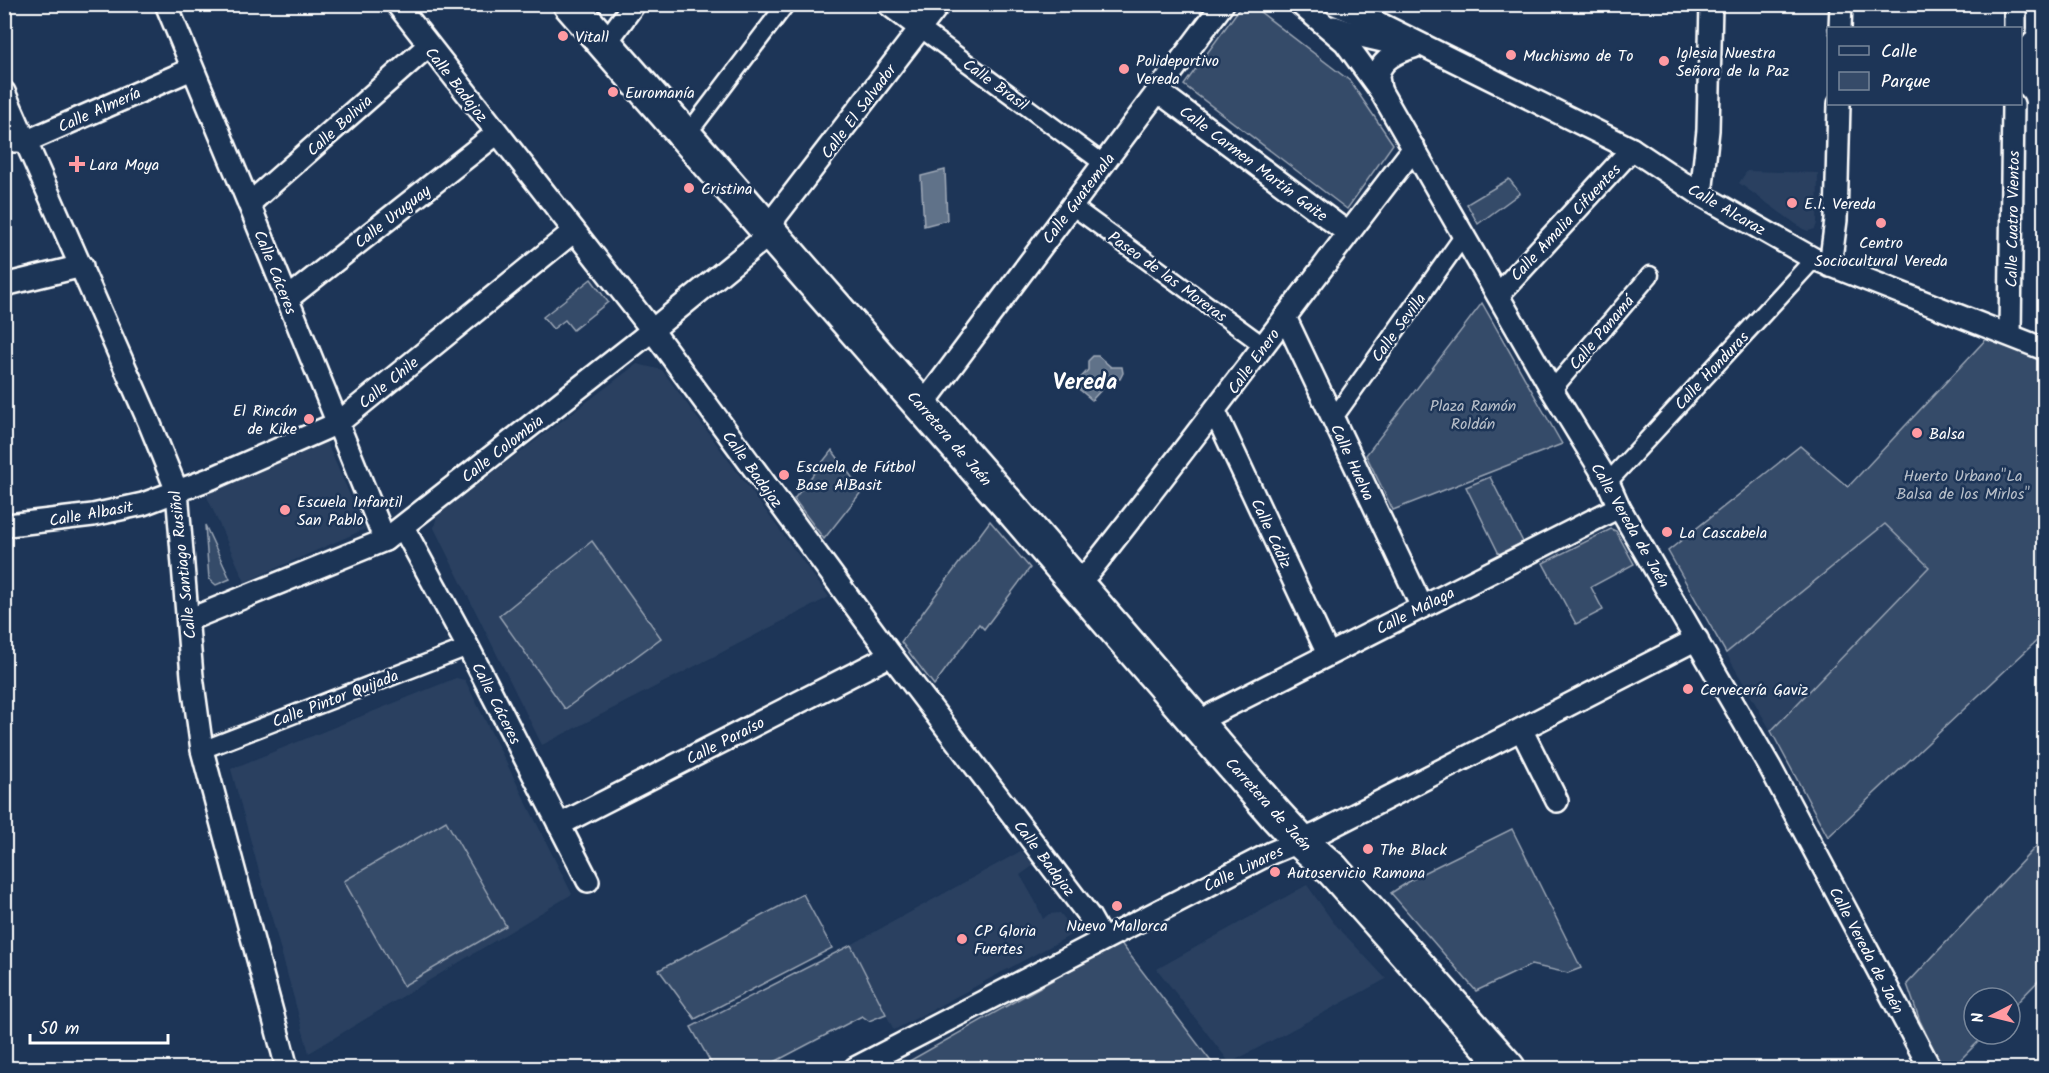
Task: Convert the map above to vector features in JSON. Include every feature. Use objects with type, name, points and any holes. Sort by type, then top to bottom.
[{"type":"main road","name":"Carretera de Jaén","points":[[570,4],[610,37],[696,123],[774,225]]},
{"type":"main road","name":"Carretera de Jaén","points":[[592,4],[610,37],[928,399],[1308,838]]},
{"type":"main road","name":"Carretera de Jaén","points":[[928,399],[1089,572],[1212,714],[1332,869],[1508,1068]]},
{"type":"street","name":"Calle Cáceres","points":[[166,4],[385,540]]},
{"type":"street","name":"Calle Badajoz","points":[[397,4],[496,134],[652,330],[891,655],[1089,916],[1102,939]]},
{"type":"street","points":[[610,37],[634,4]]},
{"type":"street","points":[[696,123],[786,4]]},
{"type":"street","name":"Calle Brasil","points":[[888,4],[1104,164]]},
{"type":"street","name":"Calle El Salvador","points":[[774,225],[939,4]]},
{"type":"street","name":"Calle Guatemala","points":[[928,399],[1223,4]]},
{"type":"street","name":"Calle Vereda de Jaén","points":[[1300,4],[1345,42],[1380,90],[1552,390],[1608,482],[1619,507],[1770,767],[1930,1068]]},
{"type":"street","name":"Calle Alcaraz","points":[[1335,4],[1366,17],[1632,149],[1701,195],[1822,262],[2044,349]]},
{"type":"street","points":[[1701,195],[1708,130],[1711,4]]},
{"type":"street","points":[[1840,27],[1841,4]]},
{"type":"street","points":[[2015,4],[2015,27]]},
{"type":"street","name":"Calle Alcaraz","points":[[1322,22],[1368,39],[1420,45]]},
{"type":"street","points":[[1380,90],[1378,75],[1386,60],[1401,51],[1420,45]]},
{"type":"street","name":"Calle Bolivia","points":[[249,204],[428,46]]},
{"type":"street","name":"Calle Almería","points":[[4,141],[27,141],[192,69]]},
{"type":"street","name":"Calle Santiago Rusiñol","points":[[4,92],[177,491],[192,676],[202,750],[286,1065]]},
{"type":"street","name":"Calle Carmen Martín Gaite","points":[[1159,92],[1348,233]]},
{"type":"street","points":[[1822,262],[1836,220],[1839,105]]},
{"type":"street","name":"Calle Cuatro Vientos","points":[[2010,334],[2013,105]]},
{"type":"street","name":"Calle Uruguay","points":[[287,299],[496,134]]},
{"type":"street","name":"Calle Enero","points":[[1089,572],[1215,412],[1414,148]]},
{"type":"street","name":"Calle Amalia Cifuentes","points":[[1498,295],[1632,149]]},
{"type":"street","name":"Paseo de las Moreras","points":[[1072,206],[1264,346]]},
{"type":"street","name":"Calle Colombia","points":[[188,620],[385,540],[652,330],[774,225]]},
{"type":"street","name":"Calle Chile","points":[[177,491],[338,423],[574,231]]},
{"type":"street","name":"Calle Sevilla","points":[[1333,419],[1464,235]]},
{"type":"street","name":"Calle Honduras","points":[[1608,482],[1822,262]]},
{"type":"street","points":[[4,285],[81,266]]},
{"type":"street","name":"Calle Panamá","points":[[1552,390],[1650,275]]},
{"type":"street","name":"Calle Huelva","points":[[1285,317],[1422,606]]},
{"type":"street","name":"Calle Cádiz","points":[[1215,412],[1328,654]]},
{"type":"street","name":"Calle Albasit","points":[[4,523],[8,525],[93,515],[143,504],[177,491]]},
{"type":"street","name":"Calle Málaga","points":[[1212,714],[1619,507]]},
{"type":"street","name":"Calle Cáceres","points":[[403,526],[588,881]]},
{"type":"street","name":"Calle Linares","points":[[855,1068],[1102,939],[1271,853],[1308,838],[1522,731],[1697,639]]},
{"type":"street","name":"Calle Pintor Quijada","points":[[202,750],[468,647]]},
{"type":"street","name":"Calle Paraíso","points":[[559,825],[891,655]]},
{"type":"street","points":[[1522,731],[1557,801]]},
{"type":"shaded area","points":[[945,170],[947,220],[924,226],[921,176]]},
{"type":"shaded area","name":"E.I. Vereda","points":[[1747,171],[1818,173],[1815,229],[1808,231],[1803,229],[1739,183]]},
{"type":"shaded area","points":[[1093,356],[1098,356],[1111,367],[1122,367],[1123,373],[1120,379],[1112,378],[1092,400],[1074,385],[1088,370],[1088,361]]},
{"type":"shaded area","points":[[637,364],[662,370],[829,597],[542,745],[434,528],[437,515]]},
{"type":"shaded area","name":"Escuela Infantil San Pablo","points":[[325,439],[365,529],[245,582],[205,492]]},
{"type":"shaded area","points":[[1885,524],[1929,567],[1771,731],[1726,653]]},
{"type":"shaded area","points":[[456,678],[465,680],[572,894],[309,1053],[231,769]]},
{"type":"shaded area","name":"CP Gloria Fuertes","points":[[1021,851],[1034,865],[1020,875],[1043,919],[1049,914],[1060,913],[1070,925],[1073,934],[894,1030],[851,945]]},
{"type":"shaded area","points":[[1307,885],[1333,922],[1386,979],[1230,1063],[1157,969]]},
{"type":"green space","points":[[1242,5],[1251,5],[1350,81],[1393,144],[1347,209],[1184,85]]},
{"type":"green space","points":[[1509,179],[1520,193],[1478,224],[1467,204]]},
{"type":"green space","points":[[591,279],[608,302],[573,330],[565,320],[553,329],[543,317]]},
{"type":"green space","name":"Plaza Ramón Roldán","points":[[1482,303],[1562,444],[1393,510],[1366,455]]},
{"type":"green space","name":"Huerto Urbano\"La Balsa de los Mirlos\"","points":[[1990,335],[2044,359],[2044,634],[1828,837],[1771,731],[1929,567],[1885,524],[1726,653],[1668,551],[1800,446],[1848,487]]},
{"type":"green space","points":[[832,450],[862,491],[824,539],[794,499]]},
{"type":"green space","points":[[1490,477],[1523,542],[1499,554],[1466,487]]},
{"type":"green space","points":[[990,521],[1030,568],[984,629],[979,624],[934,685],[901,642]]},
{"type":"green space","points":[[205,525],[230,579],[216,585],[209,579]]},
{"type":"green space","points":[[1611,529],[1616,531],[1634,564],[1591,587],[1603,610],[1576,624],[1543,563]]},
{"type":"green space","points":[[592,541],[661,638],[565,709],[499,616]]},
{"type":"green space","points":[[446,821],[506,926],[403,986],[344,881]]},
{"type":"green space","points":[[1512,829],[1581,968],[1568,973],[1531,965],[1476,991],[1391,893],[1421,874]]},
{"type":"green space","points":[[2044,838],[2044,975],[2022,998],[2022,986],[1962,986],[1962,1046],[1974,1046],[1952,1068],[1943,1068],[1920,1021],[1907,984]]},
{"type":"green space","points":[[803,894],[832,948],[695,1019],[659,970]]},
{"type":"green space","points":[[1120,942],[1216,1068],[897,1068]]},
{"type":"green space","points":[[851,945],[886,1014],[869,1021],[862,1016],[763,1068],[714,1068],[691,1027]]},
{"type":"place","name":"Vitall","points":[[563,36]]},
{"type":"place","name":"Muchismo de To","points":[[1511,55]]},
{"type":"place","name":"Iglesia Nuestra Señora de la Paz","points":[[1664,61]]},
{"type":"place","name":"Polideportivo Vereda","points":[[1124,69]]},
{"type":"place","name":"Euromanía","points":[[613,92]]},
{"type":"place","name":"Lara Moya","points":[[77,164]]},
{"type":"place","name":"Cristina","points":[[689,188]]},
{"type":"place","name":"E.I. Vereda","points":[[1792,203]]},
{"type":"place","name":"Centro Sociocultural Vereda","points":[[1881,223]]},
{"type":"place","name":"El Rincón de Kike","points":[[309,419]]},
{"type":"place","name":"Balsa","points":[[1917,433]]},
{"type":"place","name":"Escuela de Fútbol Base AlBasit","points":[[784,475]]},
{"type":"place","name":"Escuela Infantil San Pablo","points":[[285,510]]},
{"type":"place","name":"La Cascabela","points":[[1667,532]]},
{"type":"place","name":"Cervecería Gaviz","points":[[1688,689]]},
{"type":"place","name":"The Black","points":[[1368,849]]},
{"type":"place","name":"Autoservicio Ramona","points":[[1275,872]]},
{"type":"place","name":"Nuevo Mallorca","points":[[1117,906]]},
{"type":"place","name":"CP Gloria Fuertes","points":[[962,939]]},
{"type":"district","name":"Vereda","points":[[1085,381]]}]
